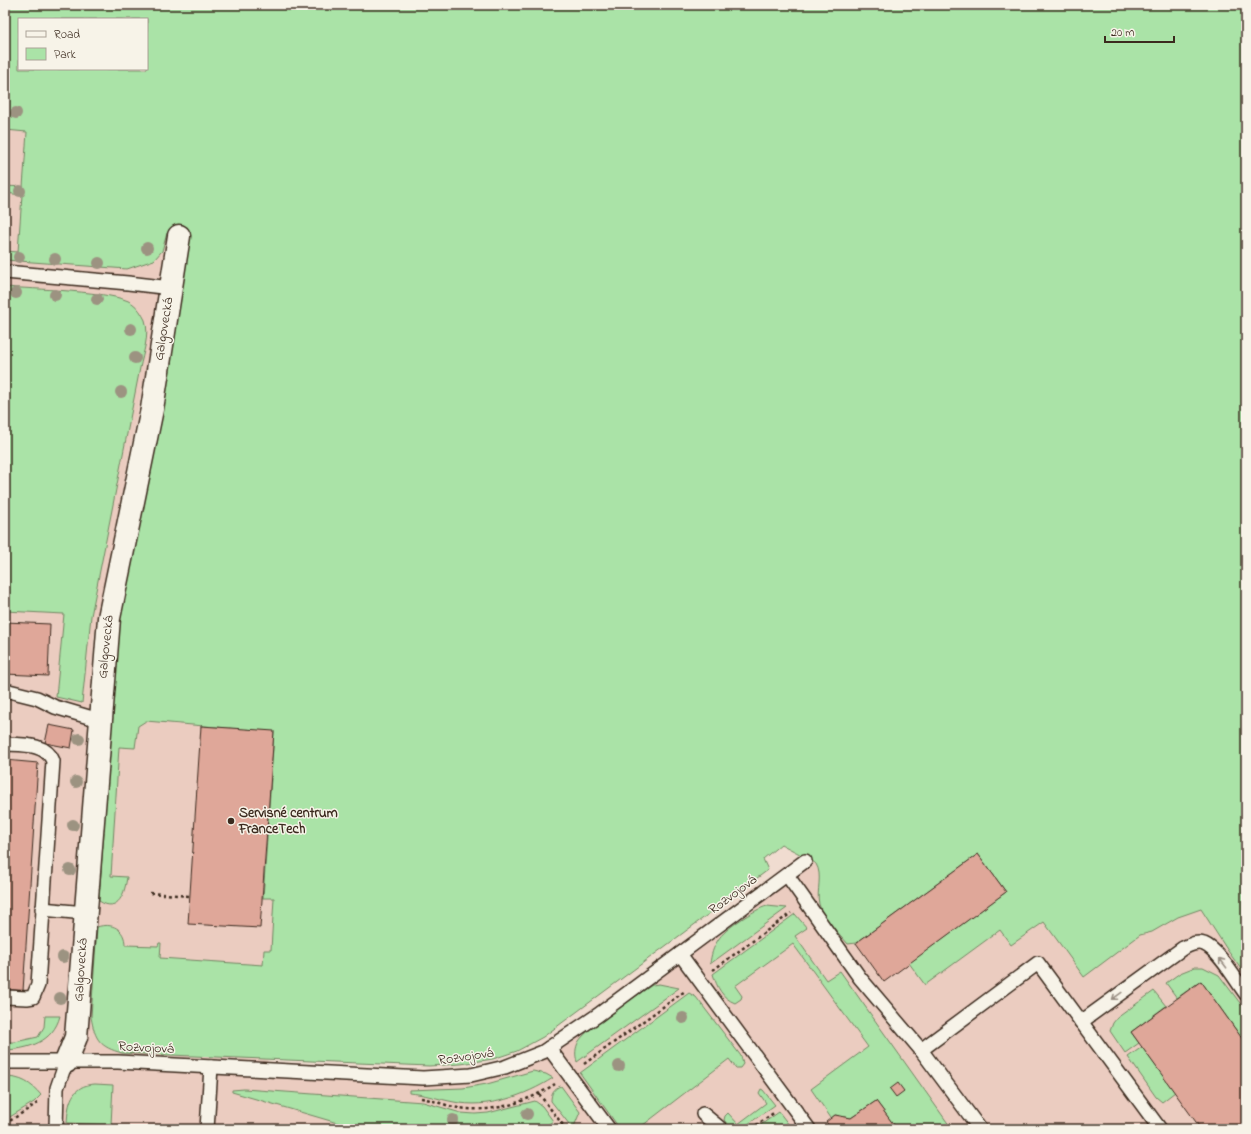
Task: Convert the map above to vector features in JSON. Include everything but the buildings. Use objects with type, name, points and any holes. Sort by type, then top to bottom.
[{"type":"street","name":"Galgovecká","points":[[66,1062],[76,1037],[99,720],[108,618],[152,409],[178,236]]},
{"type":"lane","points":[[5,272],[128,282],[171,288]]},
{"type":"lane","points":[[5,690],[37,698],[55,707],[99,720]]},
{"type":"lane","points":[[5,744],[41,748],[51,755],[53,761],[36,992],[33,997],[27,998],[5,997]]},
{"type":"lane","name":"Rozvojová","points":[[5,1062],[66,1062],[211,1067],[423,1078],[471,1075],[505,1067],[543,1052],[598,1015],[805,861]]},
{"type":"lane","points":[[787,875],[807,901],[860,978],[921,1050],[980,1129]]},
{"type":"lane","points":[[42,909],[85,913]]},
{"type":"lane","points":[[1081,1022],[1183,948],[1194,944],[1203,944],[1213,949],[1246,994]]},
{"type":"lane","points":[[680,954],[809,1129]]},
{"type":"lane","points":[[921,1050],[1038,963],[1160,1129]]},
{"type":"lane","points":[[549,1048],[609,1129]]},
{"type":"lane","points":[[56,1129],[57,1088],[66,1062]]},
{"type":"lane","points":[[206,1129],[211,1067]]},
{"type":"lane","points":[[703,1114],[721,1129]]},
{"type":"path","points":[[150,893],[190,896]]},
{"type":"path","points":[[416,1097],[458,1108],[479,1110],[503,1107],[539,1094],[569,1075],[807,901]]},
{"type":"path","points":[[5,1124],[57,1088]]},
{"type":"path","points":[[539,1094],[566,1129]]},
{"type":"path","points":[[751,1129],[789,1102]]},
{"type":"shaded area","points":[[5,48],[18,68],[18,70],[147,70],[167,233],[149,352],[94,637],[90,707],[284,721],[267,1070],[471,1075],[543,1052],[805,861],[1097,765],[1246,957],[1246,1129],[5,1129]]},
{"type":"green space","points":[[5,5],[1246,5],[1246,976],[1201,909],[1178,917],[1152,932],[1140,935],[1084,977],[1044,922],[1011,945],[1000,930],[925,985],[909,963],[1006,892],[978,854],[856,943],[848,944],[821,910],[818,899],[819,873],[816,864],[781,844],[763,859],[768,870],[543,1037],[517,1051],[493,1059],[461,1064],[429,1066],[122,1053],[108,1048],[97,1037],[91,1017],[97,927],[108,925],[117,928],[123,935],[125,945],[158,946],[159,943],[161,943],[160,958],[263,965],[264,950],[271,950],[274,898],[263,898],[274,732],[146,721],[138,726],[135,748],[119,747],[111,876],[127,877],[125,889],[120,900],[112,905],[99,901],[120,617],[189,238],[167,233],[162,251],[154,260],[127,269],[5,260],[5,251],[18,252],[22,195],[5,193],[5,186],[23,187],[27,132],[5,130]]},
{"type":"green space","points":[[5,287],[91,293],[123,299],[132,303],[145,320],[147,332],[146,344],[91,616],[82,703],[56,697],[64,614],[5,611]]},
{"type":"green space","points":[[767,906],[787,908],[710,964],[718,940],[726,930],[755,911]]},
{"type":"green space","points":[[795,914],[807,928],[795,936],[826,980],[840,971],[952,1129],[897,1129],[876,1101],[851,1118],[835,1115],[831,1118],[811,1089],[868,1047],[793,944],[735,986],[742,996],[741,999],[735,1003],[723,995],[713,974]]},
{"type":"green space","points":[[1195,967],[1203,967],[1219,975],[1246,1011],[1246,1044],[1201,981],[1177,998],[1166,983],[1180,973]]},
{"type":"green space","points":[[659,984],[679,988],[577,1062],[577,1046],[584,1035],[624,1004],[652,985]]},
{"type":"green space","points":[[1154,991],[1166,1006],[1131,1032],[1139,1043],[1125,1053],[1110,1031],[1113,1023],[1117,1018]]},
{"type":"green space","points":[[689,993],[696,997],[741,1056],[743,1064],[740,1068],[736,1068],[729,1059],[638,1129],[620,1129],[580,1073]]},
{"type":"green space","points":[[45,1016],[60,1016],[57,1025],[46,1038],[31,1046],[5,1050],[5,1042],[15,1042],[38,1037],[44,1027]]},
{"type":"green space","points":[[1142,1047],[1175,1092],[1162,1102],[1156,1097],[1128,1057]]},
{"type":"green space","points":[[533,1071],[546,1074],[553,1078],[518,1095],[492,1102],[467,1104],[409,1093],[409,1090],[463,1088],[487,1084]]},
{"type":"green space","points":[[5,1077],[16,1078],[25,1082],[41,1095],[34,1102],[5,1120]]},
{"type":"green space","points":[[87,1085],[113,1085],[111,1125],[67,1123],[68,1109],[72,1097],[81,1088]]},
{"type":"green space","points":[[561,1086],[580,1112],[573,1129],[551,1101],[553,1091]]},
{"type":"green space","points":[[244,1089],[423,1102],[461,1113],[475,1114],[488,1113],[535,1101],[542,1106],[553,1121],[542,1129],[358,1129],[232,1092],[232,1090]]},
{"type":"green space","points":[[761,1089],[775,1105],[741,1129],[731,1129],[724,1120],[725,1116],[728,1113],[738,1124],[766,1103],[759,1093]]},
{"type":"green space","points":[[779,1112],[792,1129],[755,1129]]},
{"type":"place","name":"Servisné centrum FranceTech","points":[[231,821]]}]
